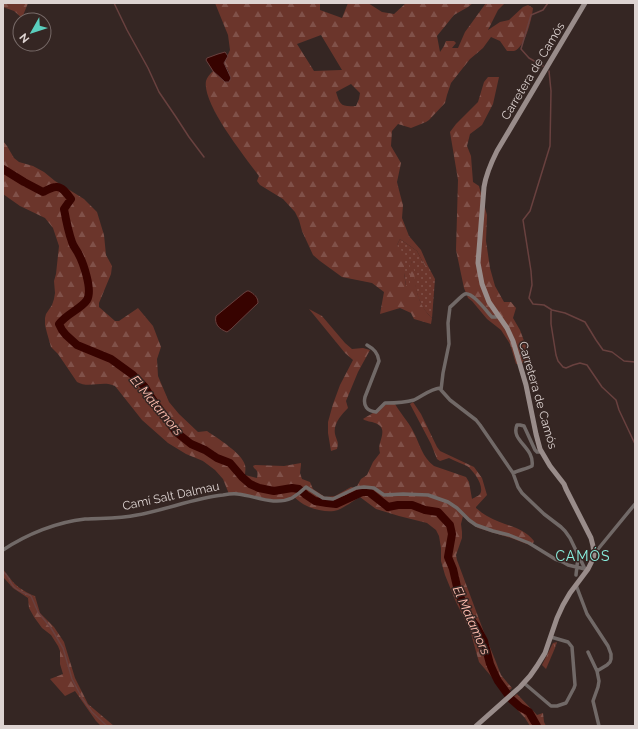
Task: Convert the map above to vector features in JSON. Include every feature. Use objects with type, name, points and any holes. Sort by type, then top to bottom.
[{"type":"street","name":"Carretera de Camós","points":[[476,726],[524,683],[541,660],[563,605],[592,562],[594,554],[590,538],[564,484],[550,466],[542,452],[536,434],[526,385],[513,341],[507,328],[485,294],[478,263],[485,179],[489,168],[497,151],[585,3]]},
{"type":"street","points":[[442,390],[443,373],[449,344],[448,324],[450,307],[465,294],[468,294],[479,302],[492,317],[498,316]]},
{"type":"street","points":[[367,345],[376,352],[379,361],[364,402],[367,409],[372,412],[376,412],[385,403],[402,403],[414,400],[434,388],[440,388],[450,400],[476,420],[513,473],[522,493],[565,531],[586,570]]},
{"type":"street","points":[[513,473],[517,470],[526,469],[532,466],[533,462],[528,450],[516,435],[515,430],[517,425],[524,426],[534,450],[537,452],[542,452]]},
{"type":"street","name":"Camí Salt Dalmau","points":[[3,550],[28,536],[47,528],[68,522],[84,519],[135,516],[211,496],[240,494],[267,501],[279,501],[295,496],[305,488],[323,498],[334,500],[356,488],[364,487],[374,488],[384,495],[402,494],[428,496],[448,502],[476,525],[492,532],[509,535],[529,543],[555,559],[577,567]]},
{"type":"street","points":[[594,554],[635,504]]},
{"type":"street","points":[[593,546],[602,545]]},
{"type":"street","points":[[576,575],[578,556]]},
{"type":"street","points":[[577,567],[586,570]]},
{"type":"street","points":[[576,586],[587,614],[608,646],[611,654],[610,662],[597,671]]},
{"type":"street","points":[[524,683],[551,706],[562,704],[566,702],[569,697],[575,685],[572,647],[567,642],[550,637]]},
{"type":"street","points":[[588,652],[597,671],[598,687],[593,701],[599,726]]},
{"type":"green space","points":[[3,3],[28,3],[24,12],[15,12],[3,7]]},
{"type":"green space","points":[[215,3],[320,3],[320,10],[342,18],[348,3],[368,3],[382,12],[394,14],[406,3],[473,3],[454,15],[437,36],[440,52],[446,41],[454,41],[456,43],[452,48],[458,48],[465,32],[486,3],[505,3],[498,10],[488,30],[500,22],[509,20],[523,7],[528,5],[533,8],[525,39],[518,49],[514,51],[507,51],[500,41],[491,37],[483,48],[470,59],[451,83],[445,103],[429,120],[411,128],[398,124],[392,131],[391,146],[401,163],[397,182],[403,205],[402,218],[409,236],[421,250],[428,266],[425,266],[417,251],[400,239],[397,245],[404,254],[406,286],[410,286],[410,260],[414,268],[418,297],[422,306],[432,318],[431,324],[414,319],[411,313],[400,308],[380,314],[384,292],[372,283],[342,277],[313,255],[295,212],[283,199],[260,185],[257,181],[259,176],[226,130],[211,103],[207,91],[206,80],[213,71],[225,82],[229,72],[224,63],[230,50],[228,35]],"holes":[[[321,35],[342,70],[314,71],[297,44]],[[351,84],[360,93],[356,106],[347,106],[342,104],[336,92]]]},
{"type":"green space","points":[[488,77],[499,77],[493,104],[482,125],[470,134],[467,146],[471,156],[473,182],[479,186],[487,215],[486,241],[490,268],[495,286],[504,302],[511,302],[516,308],[513,318],[520,330],[530,357],[528,362],[516,364],[510,344],[501,330],[487,319],[468,298],[464,288],[456,250],[458,180],[450,132],[478,102],[484,82]]},
{"type":"green space","points":[[3,141],[14,158],[19,162],[33,166],[44,172],[55,181],[84,199],[97,212],[104,235],[106,255],[112,266],[111,274],[99,303],[99,307],[115,321],[119,321],[138,308],[153,326],[161,347],[157,359],[158,376],[169,402],[198,432],[207,431],[234,451],[243,460],[245,465],[245,475],[257,478],[257,472],[253,466],[255,465],[284,466],[301,463],[300,473],[302,479],[310,482],[313,489],[325,497],[335,496],[351,487],[356,488],[361,479],[367,475],[373,462],[380,453],[379,445],[382,434],[381,427],[374,422],[363,419],[385,405],[395,404],[411,427],[427,459],[434,466],[466,477],[469,482],[472,499],[479,495],[481,491],[480,483],[467,466],[449,458],[440,461],[437,459],[431,444],[410,404],[413,402],[421,414],[440,451],[474,467],[482,478],[487,495],[476,508],[493,519],[518,529],[534,541],[532,546],[478,528],[463,516],[461,524],[462,538],[456,555],[457,560],[501,675],[512,688],[504,695],[496,682],[479,662],[470,630],[445,575],[441,561],[439,536],[436,530],[427,523],[376,509],[360,497],[341,509],[322,511],[303,504],[294,497],[279,501],[229,494],[223,479],[215,470],[203,461],[186,454],[168,443],[142,420],[115,386],[110,384],[86,385],[77,382],[58,354],[51,347],[45,325],[46,314],[54,299],[54,281],[59,246],[53,228],[45,218],[20,206],[3,194]]},
{"type":"green space","points":[[400,239],[417,251],[425,266],[428,266],[435,279],[432,318],[426,312],[419,299],[411,261],[410,286],[406,286],[404,262],[397,245]]},
{"type":"green space","points":[[309,309],[322,316],[352,349],[363,348],[370,350],[358,372],[346,401],[348,408],[336,423],[335,434],[338,446],[337,449],[331,451],[328,422],[340,385],[353,360],[345,353]]},
{"type":"green space","points":[[3,569],[15,584],[22,590],[32,595],[28,598],[13,588],[3,577]]},
{"type":"green space","points":[[32,595],[35,596],[40,613],[54,627],[64,642],[75,678],[88,704],[114,726],[101,726],[75,691],[65,696],[50,679],[63,674],[60,664],[60,651],[51,635],[42,628],[29,608],[28,598]]},
{"type":"green space","points":[[557,642],[546,669],[542,665],[553,643]]},
{"type":"green space","points":[[517,694],[537,715],[543,713],[546,726],[530,726],[525,718],[509,701]]},
{"type":"shaded area","points":[[225,52],[228,56],[224,63],[231,78],[229,82],[225,82],[213,71],[206,60],[207,58]]},
{"type":"shaded area","points":[[247,291],[253,293],[258,303],[227,332],[216,324],[216,316]]},
{"type":"waterway","points":[[114,3],[159,92],[204,157]]},
{"type":"waterway","points":[[543,66],[529,58],[521,49],[531,15],[543,10],[548,3]]},
{"type":"waterway","points":[[549,71],[551,91],[550,146],[530,211],[523,220],[531,271],[532,285],[529,298],[533,304],[544,305],[552,310],[565,313],[585,322],[603,350],[612,352],[624,361],[635,362]]},
{"type":"waterway","name":"El Matamors","points":[[3,169],[43,192],[58,187],[65,191],[71,199],[64,209],[72,243],[85,269],[89,295],[87,300],[81,306],[62,320],[59,324],[62,330],[77,345],[111,359],[133,375],[144,386],[176,432],[191,444],[230,463],[250,484],[259,488],[274,491],[292,488],[299,489],[315,501],[336,504],[362,492],[369,492],[388,507],[412,505],[425,510],[438,512],[450,525],[452,534],[448,557],[453,569],[458,591],[468,616],[476,626],[484,641],[494,673],[511,699],[520,707],[529,712],[537,726]]},
{"type":"waterway","points":[[551,311],[551,324],[558,361],[563,367],[566,368],[580,363],[587,365],[602,387],[616,400],[619,410],[635,444]]},
{"type":"waterway","points":[[3,572],[7,575],[12,585],[16,589],[31,596],[38,612],[51,628],[63,648],[72,679],[82,698],[92,712],[107,726]]},
{"type":"district","name":"CAMÓS","points":[[583,556]]}]
